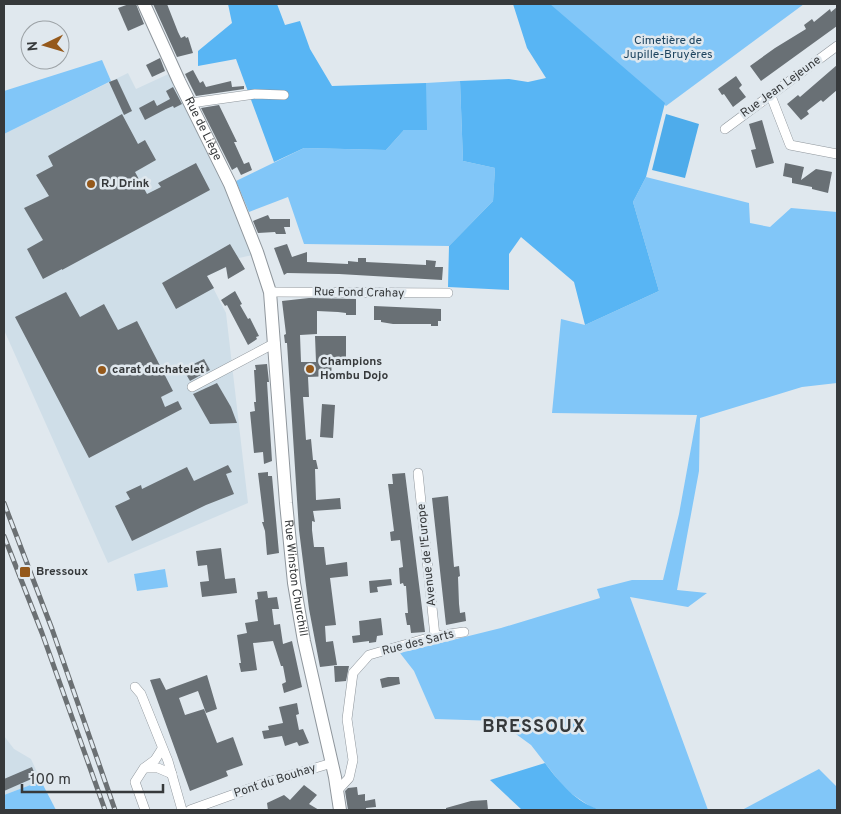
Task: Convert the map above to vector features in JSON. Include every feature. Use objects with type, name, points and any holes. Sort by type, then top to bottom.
[{"type":"main road","name":"Rue de Liège","points":[[144,4],[230,184],[257,254]]},
{"type":"main road","name":"Rue Winston Churchill","points":[[257,254],[270,292],[294,583],[304,641],[332,763],[340,810]]},
{"type":"street","name":"Rue Jean Lejeune","points":[[725,128],[837,46]]},
{"type":"street","points":[[191,103],[255,94],[284,95]]},
{"type":"street","points":[[771,96],[790,145],[837,154]]},
{"type":"street","name":"Rue Fond Crahay","points":[[270,292],[448,293]]},
{"type":"street","points":[[192,387],[275,343]]},
{"type":"street","name":"Avenue de l'Europe","points":[[418,473],[435,636]]},
{"type":"street","name":"Rue des Sarts","points":[[337,791],[349,778],[352,760],[347,719],[353,673],[369,655],[435,636],[464,632]]},
{"type":"street","points":[[134,687],[141,694],[172,774],[182,810]]},
{"type":"street","points":[[146,810],[135,782],[144,768],[155,760],[162,749]]},
{"type":"street","name":"Pont du Bouhay","points":[[193,809],[303,771],[332,763]]},
{"type":"street","points":[[144,768],[158,768],[172,774]]},
{"type":"shaded area","points":[[228,4],[277,4],[285,25],[300,21],[310,49],[332,86],[426,83],[427,130],[404,130],[386,150],[304,148],[274,162],[236,59],[198,66],[198,51],[232,23]]},
{"type":"shaded area","points":[[513,4],[550,4],[665,103],[646,177],[633,202],[659,291],[585,325],[574,282],[521,237],[509,254],[509,290],[448,287],[449,246],[493,201],[495,168],[463,161],[460,81],[509,79],[528,82],[546,78],[527,48]]},
{"type":"shaded area","points":[[175,71],[257,254],[239,258],[207,276],[226,313],[248,503],[108,563],[4,330],[4,134],[128,73],[136,89]]},
{"type":"shaded area","points":[[666,114],[699,124],[685,178],[652,170]]},
{"type":"shaded area","points":[[4,736],[14,749],[31,759],[41,781],[4,795]]},
{"type":"shaded area","points":[[545,763],[563,785],[576,797],[584,803],[601,810],[522,810],[490,780]]},
{"type":"green space","name":"Cimetière de Jupille-Bruyères","points":[[549,4],[804,4],[666,106]]},
{"type":"green space","points":[[102,60],[111,81],[4,134],[4,91]]},
{"type":"green space","points":[[460,81],[463,161],[495,168],[493,201],[449,246],[304,244],[288,197],[249,212],[236,181],[304,148],[386,150],[404,130],[426,130],[426,83]]},
{"type":"green space","points":[[646,177],[749,203],[750,223],[770,227],[791,208],[837,212],[837,383],[802,387],[700,418],[699,471],[677,590],[707,593],[688,607],[630,597],[708,810],[601,810],[591,807],[566,790],[531,745],[498,721],[435,719],[414,671],[400,653],[501,628],[600,598],[597,589],[632,580],[663,580],[679,514],[697,415],[552,413],[561,319],[585,325],[659,291],[633,202]]},
{"type":"green space","points":[[165,569],[168,587],[137,591],[134,574]]},
{"type":"green space","points":[[819,769],[837,787],[837,810],[742,810]]},
{"type":"green space","points":[[41,781],[56,810],[4,810],[4,795]]},
{"type":"building","points":[[129,4],[136,4],[144,24],[128,31],[118,8]]},
{"type":"building","points":[[153,4],[167,4],[181,38],[188,37],[193,53],[177,57]]},
{"type":"building","points":[[837,7],[837,26],[761,81],[750,66],[806,29],[804,25],[812,19],[814,22],[830,9],[831,12]]},
{"type":"building","points":[[160,58],[165,71],[152,77],[146,65]]},
{"type":"building","points":[[837,65],[837,90],[823,102],[821,100],[807,111],[809,114],[801,120],[787,104],[798,95],[800,97]]},
{"type":"building","points":[[193,70],[200,83],[203,81],[206,87],[231,81],[232,87],[244,86],[244,89],[196,96],[185,74]]},
{"type":"building","points":[[736,76],[742,85],[739,88],[746,97],[733,107],[718,89]]},
{"type":"building","points":[[117,79],[132,111],[124,115],[109,82]]},
{"type":"building","points":[[173,87],[182,104],[166,109],[145,120],[139,108],[154,100],[157,106],[170,99],[166,91]]},
{"type":"building","points":[[219,105],[237,142],[234,142],[244,164],[249,162],[252,170],[241,175],[237,167],[232,170],[201,108]]},
{"type":"building","points":[[122,114],[138,144],[145,140],[156,160],[135,172],[147,194],[161,187],[158,183],[196,163],[210,190],[43,279],[27,249],[43,240],[24,208],[49,196],[36,175],[53,166],[48,156]]},
{"type":"building","points":[[762,120],[774,163],[756,168],[751,150],[756,149],[749,124]]},
{"type":"building","points":[[785,163],[804,167],[801,180],[816,169],[832,172],[828,193],[792,183],[792,178],[783,176]]},
{"type":"building","points":[[268,215],[270,219],[290,219],[290,227],[284,227],[286,234],[276,234],[275,232],[258,233],[253,221]]},
{"type":"building","points":[[230,244],[245,269],[228,279],[226,267],[207,276],[214,288],[176,309],[162,283]]},
{"type":"building","points":[[287,244],[292,257],[307,252],[307,262],[348,264],[348,261],[358,262],[358,258],[366,258],[366,262],[426,265],[426,260],[436,261],[435,267],[443,267],[442,280],[339,274],[287,273],[284,275],[274,248]]},
{"type":"building","points":[[235,291],[242,304],[240,305],[248,319],[250,318],[259,336],[248,345],[227,305],[225,306],[221,300]]},
{"type":"building","name":"carat duchatelet","points":[[66,292],[80,317],[104,304],[118,330],[137,321],[173,391],[161,397],[165,407],[178,401],[182,409],[89,458],[15,317]]},
{"type":"building","points":[[309,298],[356,299],[356,315],[317,311],[317,334],[300,335],[301,362],[316,362],[315,336],[346,336],[346,363],[331,362],[332,376],[308,377],[309,397],[303,397],[306,440],[311,439],[313,460],[316,460],[318,469],[315,469],[316,500],[340,498],[341,509],[313,511],[315,522],[312,521],[314,547],[324,547],[326,565],[347,562],[348,576],[330,578],[336,625],[325,626],[326,642],[333,641],[337,665],[320,667],[309,609],[299,530],[287,343],[285,343],[284,335],[286,334],[282,301]]},
{"type":"building","points":[[374,306],[441,309],[441,321],[438,321],[438,326],[431,326],[431,324],[393,324],[381,322],[381,320],[374,320]]},
{"type":"building","points":[[204,359],[210,370],[190,381],[183,369]]},
{"type":"building","points":[[267,364],[272,461],[264,464],[263,452],[254,453],[250,412],[255,411],[254,402],[256,402],[255,365]]},
{"type":"building","points":[[217,383],[231,407],[237,423],[210,424],[193,394]]},
{"type":"building","points":[[322,404],[335,405],[333,438],[320,437]]},
{"type":"building","points":[[228,465],[232,472],[226,474],[234,494],[206,505],[132,541],[115,506],[130,499],[126,492],[141,485],[142,489],[187,467],[194,481]]},
{"type":"building","points":[[268,472],[268,476],[272,476],[279,553],[267,555],[258,473]]},
{"type":"building","points":[[405,473],[425,632],[411,633],[410,625],[407,625],[405,613],[408,613],[406,586],[403,583],[400,584],[399,568],[403,567],[400,540],[391,541],[390,532],[394,531],[388,484],[393,484],[392,474]]},
{"type":"building","points":[[448,496],[454,567],[459,566],[460,613],[465,612],[466,621],[446,625],[432,498]]},
{"type":"building","points":[[221,548],[225,579],[235,578],[237,593],[202,597],[200,582],[209,581],[207,565],[198,566],[196,551]]},
{"type":"building","points":[[391,579],[392,585],[377,587],[378,592],[370,593],[369,581]]},
{"type":"building","points":[[267,591],[268,598],[277,597],[279,609],[272,609],[274,625],[280,624],[283,644],[292,641],[302,687],[284,693],[282,684],[286,682],[283,666],[281,666],[273,641],[253,643],[257,670],[241,672],[239,663],[241,663],[237,635],[247,633],[245,623],[258,621],[255,600],[258,599],[257,592]]},
{"type":"building","points":[[381,618],[383,635],[377,636],[376,642],[353,643],[352,636],[360,635],[359,621]]},
{"type":"building","points":[[334,666],[349,666],[346,681],[335,682]]},
{"type":"building","points":[[207,675],[217,709],[206,713],[198,691],[179,698],[185,715],[204,709],[217,743],[233,737],[243,765],[226,771],[228,776],[190,791],[150,680],[160,678],[166,690]]},
{"type":"building","points":[[399,677],[400,684],[382,688],[380,679]]},
{"type":"building","points":[[297,703],[299,714],[296,715],[299,730],[303,729],[309,743],[299,746],[297,742],[285,746],[282,736],[264,739],[262,731],[269,730],[268,726],[283,723],[279,707]]},
{"type":"building","points":[[32,767],[36,777],[4,791],[4,779]]},
{"type":"building","points":[[304,785],[317,795],[309,804],[319,810],[268,810],[267,803],[284,795],[290,800]]},
{"type":"building","points":[[357,787],[358,795],[365,794],[365,801],[375,799],[376,807],[366,808],[366,810],[348,810],[345,791],[348,788]]},
{"type":"building","points":[[487,800],[488,810],[446,810],[446,808],[471,801]]},
{"type":"railway","points":[[4,503],[52,629],[115,810]]},
{"type":"railway","points":[[4,536],[42,633],[105,810]]},
{"type":"place","name":"RJ Drink","points":[[91,184]]},
{"type":"place","name":"Champions Hombu Dojo","points":[[310,369]]},
{"type":"place","name":"carat duchatelet","points":[[102,370]]},
{"type":"place","name":"Bressoux","points":[[25,572]]},
{"type":"district","name":"BRESSOUX","points":[[534,727]]}]
